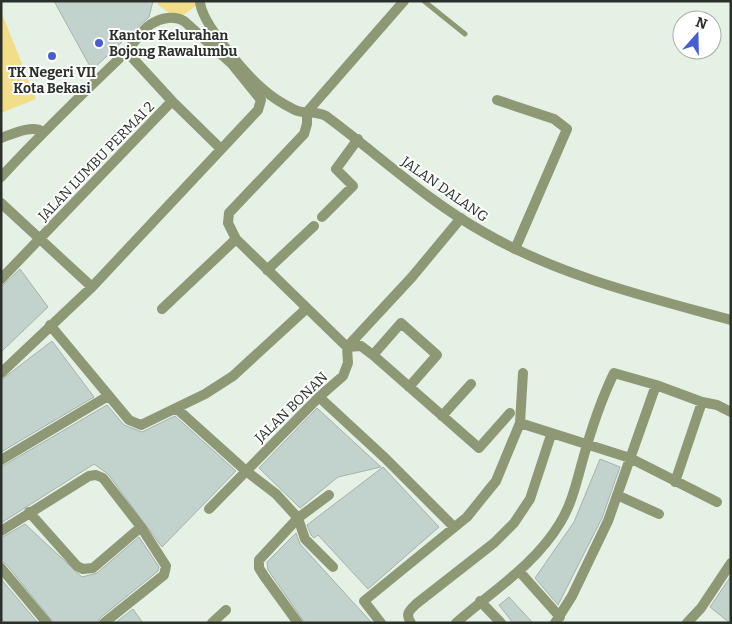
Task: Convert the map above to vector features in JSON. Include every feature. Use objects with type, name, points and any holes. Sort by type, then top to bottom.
[{"type":"street","points":[[403,2],[307,112],[307,124],[304,134],[229,213],[228,223],[236,239],[347,347],[360,346],[373,355],[479,448],[510,413]]},
{"type":"street","name":"JALAN DALANG","points":[[203,3],[217,38],[264,90],[294,110],[321,113],[358,139],[387,166],[461,218],[534,259],[636,294],[731,320]]},
{"type":"street","points":[[1,178],[43,132],[127,52],[152,24],[163,19],[178,18],[232,64],[261,100],[258,110],[92,287],[1,373]]},
{"type":"street","points":[[127,52],[172,102],[221,149]]},
{"type":"street","points":[[497,100],[554,119],[567,128],[515,248]]},
{"type":"street","name":"JALAN LUMBU PERMAI 2","points":[[1,279],[172,102]]},
{"type":"street","points":[[1,138],[32,128],[43,132]]},
{"type":"street","points":[[322,217],[353,186],[336,169],[358,139]]},
{"type":"street","points":[[1,203],[92,287]]},
{"type":"street","points":[[347,347],[412,277],[461,218]]},
{"type":"street","points":[[268,270],[314,226]]},
{"type":"street","points":[[162,309],[236,239]]},
{"type":"street","points":[[50,325],[129,420],[141,425],[233,376],[307,308]]},
{"type":"street","points":[[373,355],[401,323],[408,329],[437,355],[409,386]]},
{"type":"street","name":"JALAN BONAN","points":[[209,509],[319,397],[343,376],[348,363],[347,347]]},
{"type":"street","points":[[381,623],[364,601],[453,526],[467,517],[496,481],[520,423],[523,373]]},
{"type":"street","points":[[456,623],[480,601],[519,571],[545,545],[561,523],[570,503],[587,445],[614,373],[656,385],[702,402],[717,405],[731,412]]},
{"type":"street","points":[[442,416],[471,384]]},
{"type":"street","points":[[519,571],[558,620],[572,596],[608,521],[656,385]]},
{"type":"street","points":[[1,460],[108,396]]},
{"type":"street","points":[[319,397],[385,458],[453,526]]},
{"type":"street","points":[[675,482],[702,402]]},
{"type":"street","points":[[176,408],[276,494],[298,518],[305,539],[333,567]]},
{"type":"street","points":[[520,423],[551,435],[630,458],[717,502]]},
{"type":"street","points":[[411,623],[408,618],[408,612],[416,604],[494,544],[525,510],[534,490],[551,435]]},
{"type":"street","points":[[1,531],[89,476],[96,475],[103,478],[141,527],[166,566],[164,575],[104,623]]},
{"type":"street","points":[[617,494],[659,514]]},
{"type":"street","points":[[298,623],[259,568],[259,560],[298,518],[328,495]]},
{"type":"street","points":[[29,512],[77,566],[83,569],[93,568],[141,527]]},
{"type":"street","points":[[688,623],[701,608],[731,563]]},
{"type":"street","points":[[1,568],[47,623]]},
{"type":"street","points":[[480,601],[501,623]]},
{"type":"street","points":[[212,623],[226,610]]},
{"type":"lane","points":[[424,1],[466,34]]},
{"type":"shaded area","points":[[160,1],[198,1],[197,5],[182,16],[172,15],[157,4]]},
{"type":"shaded area","points":[[1,11],[36,99],[1,113]]},
{"type":"building","name":"Kantor Kelurahan Bojong Rawalumbu","points":[[54,1],[153,1],[149,17],[92,70]]},
{"type":"building","points":[[20,269],[48,307],[1,352],[1,287]]},
{"type":"building","points":[[52,341],[94,397],[1,452],[1,380]]},
{"type":"building","points":[[107,405],[124,425],[142,432],[175,416],[236,471],[162,547],[108,474],[94,464],[1,523],[1,467]]},
{"type":"building","points":[[317,408],[381,467],[338,477],[300,508],[259,468]]},
{"type":"building","points":[[600,459],[620,467],[602,518],[558,605],[535,578],[574,522]]},
{"type":"building","points":[[383,467],[439,527],[368,589],[318,535],[314,538],[311,535],[307,525]]},
{"type":"building","points":[[25,524],[82,577],[97,573],[139,537],[159,567],[158,571],[100,618],[97,623],[54,623],[6,564],[1,561],[1,538]]},
{"type":"building","points":[[296,533],[300,544],[372,623],[305,623],[268,570],[267,562]]},
{"type":"building","points":[[731,576],[731,623],[730,623],[710,607]]},
{"type":"building","points":[[1,579],[38,623],[6,623],[1,618]]},
{"type":"building","points":[[509,597],[533,623],[513,623],[499,605]]},
{"type":"building","points":[[133,609],[143,623],[115,623]]},
{"type":"place","name":"Kantor Kelurahan Bojong Rawalumbu","points":[[99,43]]},
{"type":"place","name":"TK Negeri VII Kota Bekasi","points":[[52,56]]}]
